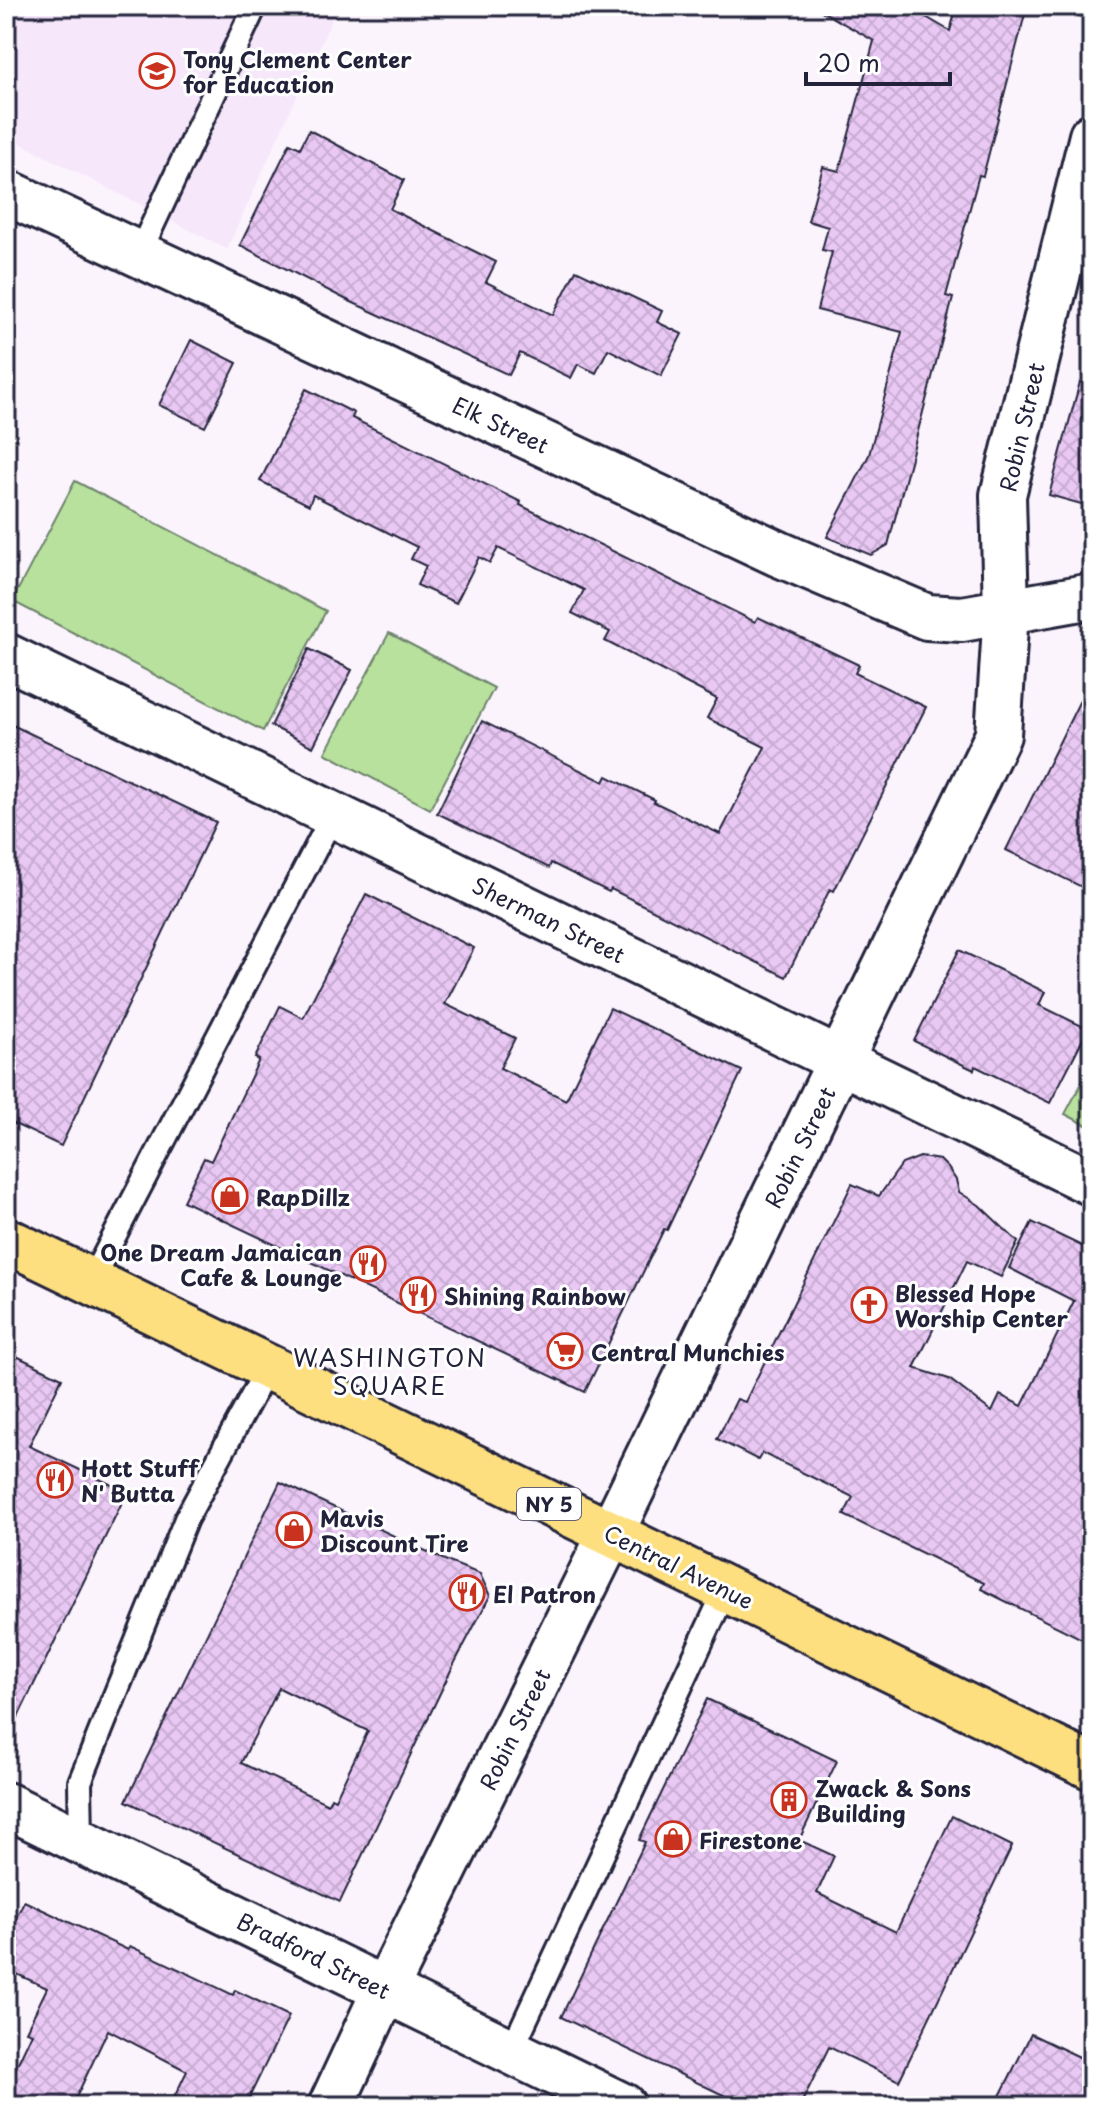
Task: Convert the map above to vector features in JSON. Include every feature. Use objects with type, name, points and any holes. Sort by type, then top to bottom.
[{"type":"main road","name":"Central Avenue","points":[[6,1240],[1092,1767]]},
{"type":"street","name":"Robin Street","points":[[331,2106],[998,735],[1006,611],[1003,495],[1092,136]]},
{"type":"street","name":"Elk Street","points":[[6,192],[779,554],[927,617],[962,619],[1092,596]]},
{"type":"street","name":"Sherman Street","points":[[6,656],[1092,1183]]},
{"type":"street","name":"Bradford Street","points":[[6,1805],[623,2106]]},
{"type":"lane","points":[[139,254],[255,6]]},
{"type":"lane","points":[[91,1281],[333,815]]},
{"type":"lane","points":[[81,1840],[80,1782],[186,1519],[268,1367]]},
{"type":"lane","points":[[511,2051],[726,1589]]},
{"type":"shaded area","name":"Tony Clement Center for Education","points":[[6,6],[338,6],[227,249],[6,136]]},
{"type":"green space","points":[[75,481],[326,611],[263,731],[12,601]]},
{"type":"green space","points":[[389,633],[494,688],[430,809],[325,753]]},
{"type":"green space","points":[[1092,1064],[1092,1128],[1065,1114]]},
{"type":"building","points":[[813,6],[907,6],[950,31],[957,6],[993,6],[1025,14],[983,176],[979,175],[946,296],[953,298],[888,545],[871,555],[827,537],[869,455],[902,332],[817,310],[832,252],[822,250],[828,227],[808,221],[823,167],[839,171],[874,41]]},
{"type":"building","points":[[309,130],[404,180],[390,209],[496,262],[486,282],[553,315],[576,270],[662,311],[657,322],[682,334],[661,376],[608,349],[596,373],[578,364],[571,378],[520,353],[509,375],[345,299],[240,245],[290,143],[300,148]]},
{"type":"building","points":[[191,340],[237,363],[205,427],[159,405]]},
{"type":"building","points":[[1080,382],[1092,384],[1092,507],[1049,495]]},
{"type":"building","points":[[306,389],[354,413],[352,418],[521,502],[520,505],[755,622],[758,617],[859,665],[855,673],[926,707],[834,891],[830,889],[786,977],[611,889],[609,892],[551,863],[549,868],[437,813],[482,721],[604,782],[607,776],[720,834],[765,747],[707,718],[717,699],[605,641],[610,632],[572,613],[584,590],[498,548],[490,563],[479,557],[456,603],[417,585],[426,566],[411,559],[417,547],[313,495],[309,505],[260,481]]},
{"type":"building","points":[[309,649],[352,670],[313,747],[271,726]]},
{"type":"building","points":[[1092,676],[1092,892],[1006,850]]},
{"type":"building","points":[[6,722],[216,822],[61,1146],[6,1120]]},
{"type":"building","points":[[366,894],[474,948],[445,1004],[515,1038],[500,1068],[566,1100],[610,1008],[742,1071],[667,1230],[664,1229],[585,1392],[183,1201],[204,1158],[211,1161],[259,1060],[255,1058],[280,1006],[303,1018]]},
{"type":"building","points":[[959,950],[1045,992],[1039,1005],[1088,1029],[1050,1103],[975,1066],[974,1070],[914,1041]]},
{"type":"building","points":[[920,1157],[940,1160],[956,1180],[959,1192],[979,1205],[1018,1242],[1001,1277],[967,1261],[914,1368],[949,1379],[992,1412],[1000,1395],[1022,1406],[1074,1301],[1009,1268],[1032,1222],[1092,1251],[1092,1644],[981,1589],[984,1583],[844,1515],[853,1497],[762,1453],[758,1460],[717,1439],[737,1399],[745,1402],[852,1184],[879,1196],[902,1164]]},
{"type":"building","points":[[6,1351],[62,1378],[29,1446],[127,1492],[6,1742]]},
{"type":"building","points":[[280,1482],[480,1574],[490,1596],[453,1666],[340,1902],[126,1801]],"holes":[[[279,1688],[368,1731],[335,1799],[331,1797],[328,1804],[241,1763]]]},
{"type":"building","points":[[707,1699],[837,1761],[799,1840],[834,1856],[817,1893],[896,1932],[952,1816],[1012,1846],[899,2081],[829,2047],[800,2106],[746,2106],[561,2017],[645,1842],[639,1840]]},
{"type":"building","points":[[24,1901],[128,1950],[130,1946],[233,1995],[235,1990],[289,2016],[245,2106],[170,2106],[187,2071],[108,2030],[72,2106],[6,2106],[6,2088],[32,2033],[26,2031],[47,1988],[6,1969],[6,1939]]},
{"type":"building","points":[[1031,2034],[1092,2063],[1092,2106],[995,2106]]},
{"type":"place","name":"Tony Clement Center for Education","points":[[157,71]]},
{"type":"place","name":"RapDillz","points":[[230,1196]]},
{"type":"place","name":"One Dream Jamaican Cafe & Lounge","points":[[368,1264]]},
{"type":"place","name":"Shining Rainbow","points":[[418,1295]]},
{"type":"place","name":"Blessed Hope Worship Center","points":[[869,1305]]},
{"type":"place","name":"Central Munchies","points":[[565,1351]]},
{"type":"place","name":"Hott Stuff N' Butta","points":[[55,1480]]},
{"type":"place","name":"Mavis Discount Tire","points":[[294,1530]]},
{"type":"place","name":"El Patron","points":[[467,1593]]},
{"type":"place","name":"Zwack & Sons Building","points":[[789,1800]]},
{"type":"place","name":"Firestone","points":[[673,1839]]},
{"type":"district","name":"WASHINGTON SQUARE","points":[[390,1371]]}]
